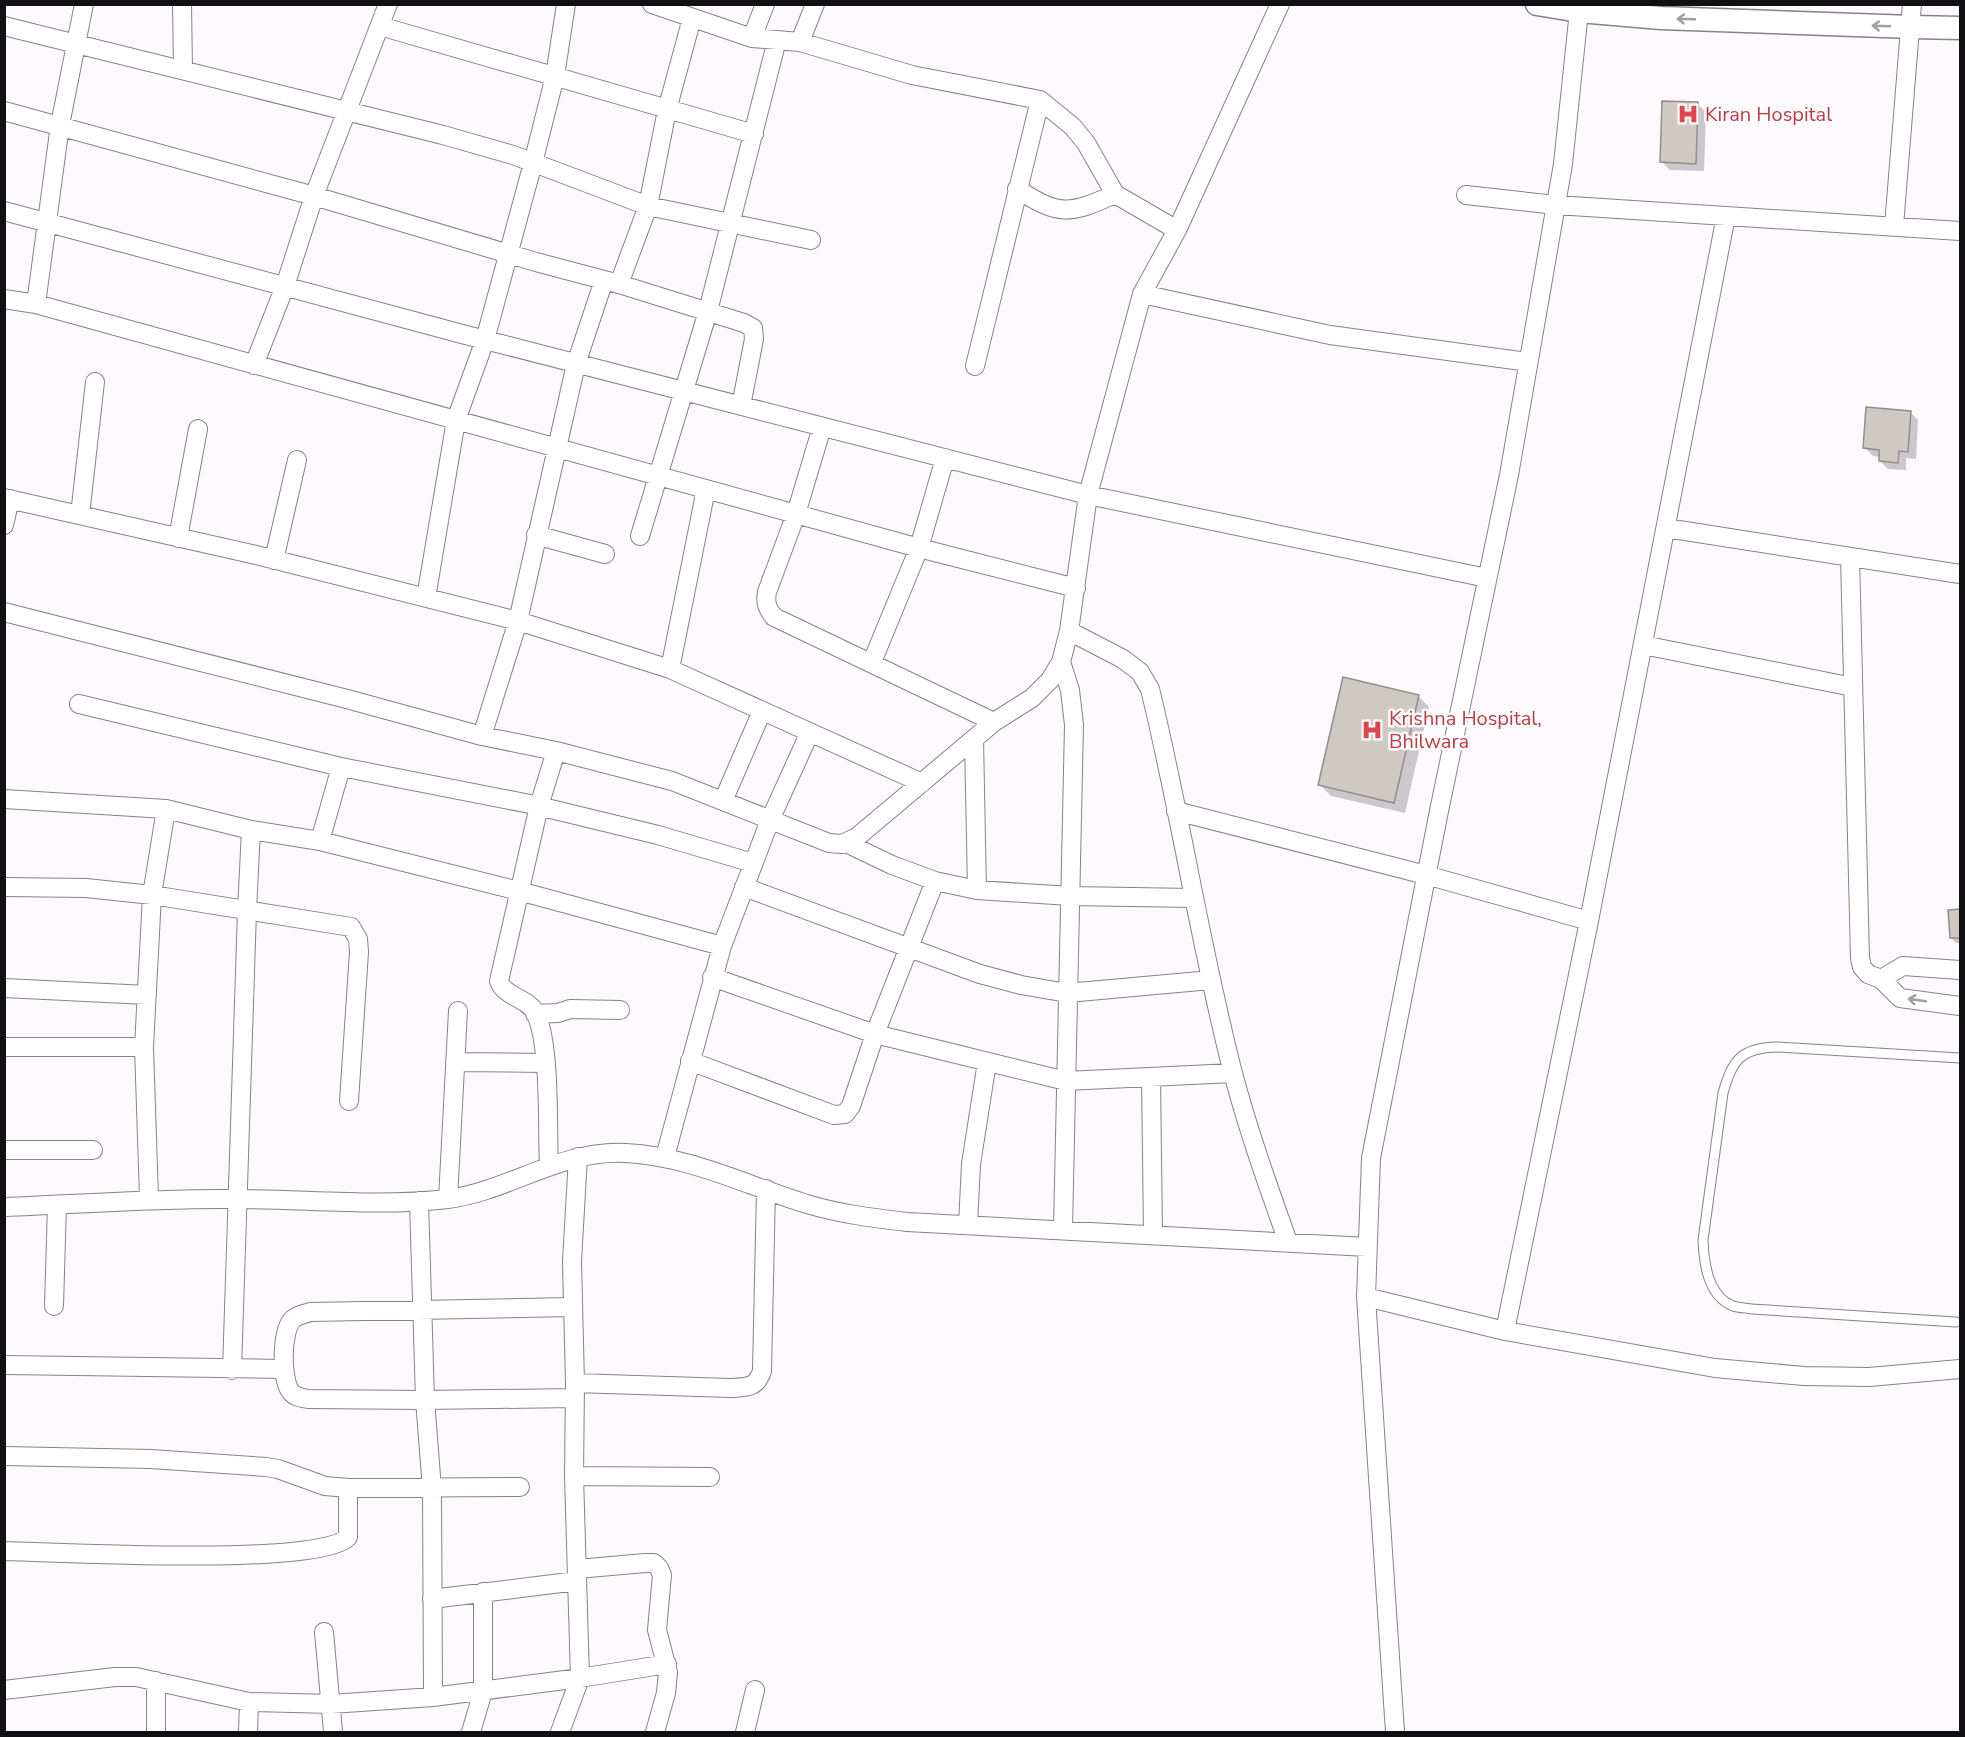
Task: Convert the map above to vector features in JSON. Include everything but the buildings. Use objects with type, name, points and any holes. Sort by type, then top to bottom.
[{"type":"street","points":[[36,304],[60,125],[84,4]]},
{"type":"street","points":[[182,4],[183,69]]},
{"type":"street","points":[[254,364],[285,286],[314,196],[388,4]]},
{"type":"street","points":[[426,598],[456,420],[485,340],[509,254],[555,76],[566,4]]},
{"type":"street","points":[[752,38],[765,4]]},
{"type":"street","points":[[800,42],[815,4]]},
{"type":"street","points":[[846,843],[857,837],[994,722],[1032,698],[1050,680],[1061,662],[1076,588],[1088,495],[1142,294],[1177,230],[1280,4]]},
{"type":"street","points":[[1537,4],[1661,18],[1754,13],[1912,27],[1960,28]]},
{"type":"street","points":[[1894,226],[1912,27],[1912,4]]},
{"type":"street","points":[[656,5],[752,38],[800,42],[912,75],[1040,100],[1073,127],[1086,143],[1115,194],[1177,230]]},
{"type":"street","points":[[1395,1732],[1366,1297],[1371,1158],[1426,875],[1509,475],[1563,164],[1580,8]]},
{"type":"street","points":[[482,736],[518,621],[576,364],[648,206],[667,110],[692,18]]},
{"type":"street","points":[[4,26],[443,135],[533,163],[648,206],[811,240]]},
{"type":"street","points":[[380,26],[754,134]]},
{"type":"street","points":[[640,536],[708,311],[777,40]]},
{"type":"street","points":[[975,366],[1040,100]]},
{"type":"street","points":[[4,111],[314,196],[744,322],[753,328],[754,339],[741,406]]},
{"type":"street","points":[[1017,189],[1042,205],[1057,210],[1074,209],[1093,204],[1115,194]]},
{"type":"street","points":[[1466,195],[1556,205],[1960,231]]},
{"type":"street","points":[[4,211],[576,364],[1088,495],[1487,578]]},
{"type":"street","points":[[1505,1331],[1589,921],[1726,216]]},
{"type":"street","points":[[1142,294],[1330,335],[1528,362]]},
{"type":"street","points":[[4,299],[36,304],[919,548],[1076,588]]},
{"type":"street","points":[[80,515],[94,382]]},
{"type":"street","points":[[822,427],[796,514],[767,592],[768,610],[774,616],[994,722]]},
{"type":"street","points":[[178,538],[198,429]]},
{"type":"street","points":[[872,662],[919,548],[945,458]]},
{"type":"street","points":[[274,560],[297,460]]},
{"type":"street","points":[[670,669],[706,489]]},
{"type":"street","points":[[4,525],[7,499],[274,560],[518,621],[670,669],[922,783]]},
{"type":"street","points":[[1666,528],[1960,574]]},
{"type":"street","points":[[536,535],[606,554]]},
{"type":"street","points":[[1850,557],[1862,967],[1868,974],[1881,979],[1900,998],[1960,1006]]},
{"type":"street","points":[[4,612],[347,699],[482,736],[556,751],[672,781],[830,843],[846,843],[892,865],[935,881],[976,890],[1070,896],[1194,898]]},
{"type":"street","points":[[1069,631],[1123,660],[1140,672],[1150,689],[1211,980],[1233,1073],[1252,1139],[1288,1242]]},
{"type":"street","points":[[1643,645],[1853,687]]},
{"type":"street","points":[[1061,662],[1070,690],[1074,725],[1063,1229]]},
{"type":"street","points":[[80,704],[341,767],[538,806],[658,835],[753,863]]},
{"type":"street","points":[[723,801],[762,711]]},
{"type":"street","points":[[665,1157],[722,946],[770,820],[810,732]]},
{"type":"street","points":[[974,739],[976,890]]},
{"type":"street","points":[[549,1167],[545,1063],[539,1024],[531,1005],[505,991],[499,981],[538,806],[556,751]]},
{"type":"street","points":[[320,841],[341,767]]},
{"type":"street","points":[[4,799],[166,809],[251,830],[320,841],[519,891],[722,946]]},
{"type":"street","points":[[149,1199],[144,1047],[152,895],[166,809]]},
{"type":"street","points":[[1176,811],[1426,875],[1589,921]]},
{"type":"street","points":[[232,1370],[251,830]]},
{"type":"street","points":[[690,1061],[834,1115],[848,1111],[875,1034],[935,881]]},
{"type":"street","points":[[4,887],[86,888],[152,895],[351,927],[356,932],[359,952],[349,1101]]},
{"type":"street","points":[[744,887],[980,974],[1021,986],[1067,993],[1211,980]]},
{"type":"street","points":[[1881,979],[1903,966],[1960,970]]},
{"type":"street","points":[[712,977],[875,1034],[1066,1081],[1233,1073]]},
{"type":"street","points":[[4,988],[147,995]]},
{"type":"street","points":[[535,1014],[558,1013],[570,1009],[620,1010]]},
{"type":"street","points":[[448,1198],[458,1011]]},
{"type":"street","points":[[4,1047],[144,1047]]},
{"type":"street","points":[[455,1062],[545,1063]]},
{"type":"street","points":[[968,1225],[971,1164],[987,1062]]},
{"type":"street","points":[[1151,1077],[1153,1235]]},
{"type":"street","points":[[4,1150],[93,1150]]},
{"type":"street","points":[[4,1207],[149,1199],[399,1203],[469,1195],[578,1157],[600,1153],[625,1153],[665,1157],[806,1204],[854,1216],[907,1222],[1367,1246]]},
{"type":"street","points":[[560,1732],[580,1678],[572,1307],[572,1261],[578,1157]]},
{"type":"street","points":[[572,1307],[310,1312],[293,1319],[288,1327],[284,1369],[291,1391],[297,1396],[308,1399],[425,1400],[574,1390],[730,1388],[753,1385],[759,1380],[762,1371],[766,1190]]},
{"type":"street","points":[[419,1201],[425,1400],[432,1489],[433,1697]]},
{"type":"street","points":[[54,1306],[57,1205]]},
{"type":"street","points":[[1366,1297],[1505,1331],[1715,1368],[1804,1376],[1869,1377],[1960,1369]]},
{"type":"street","points":[[4,1365],[284,1369]]},
{"type":"street","points":[[4,1456],[151,1459],[247,1465],[278,1469],[325,1486],[348,1488],[520,1487]]},
{"type":"street","points":[[574,1476],[710,1476]]},
{"type":"street","points":[[4,1551],[264,1556],[311,1550],[343,1542],[348,1538],[348,1488]]},
{"type":"street","points":[[432,1599],[654,1563],[659,1568],[661,1583],[657,1630],[667,1664],[668,1680],[655,1732]]},
{"type":"street","points":[[471,1732],[483,1691],[483,1592]]},
{"type":"street","points":[[324,1632],[333,1732]]},
{"type":"street","points":[[4,1690],[114,1677],[136,1677],[249,1702],[331,1704],[433,1697],[667,1664]]},
{"type":"street","points":[[156,1681],[156,1732]]},
{"type":"street","points":[[745,1732],[755,1690]]},
{"type":"street","points":[[248,1732],[249,1702]]},
{"type":"lane","points":[[1956,1322],[1752,1310],[1734,1306],[1719,1296],[1710,1282],[1704,1258],[1703,1240],[1723,1093],[1736,1060],[1745,1053],[1764,1047],[1777,1047],[1960,1058]]},
{"type":"place","name":"Kiran Hospital","points":[[1688,114]]},
{"type":"place","name":"Krishna Hospital, Bhilwara","points":[[1372,730]]}]
